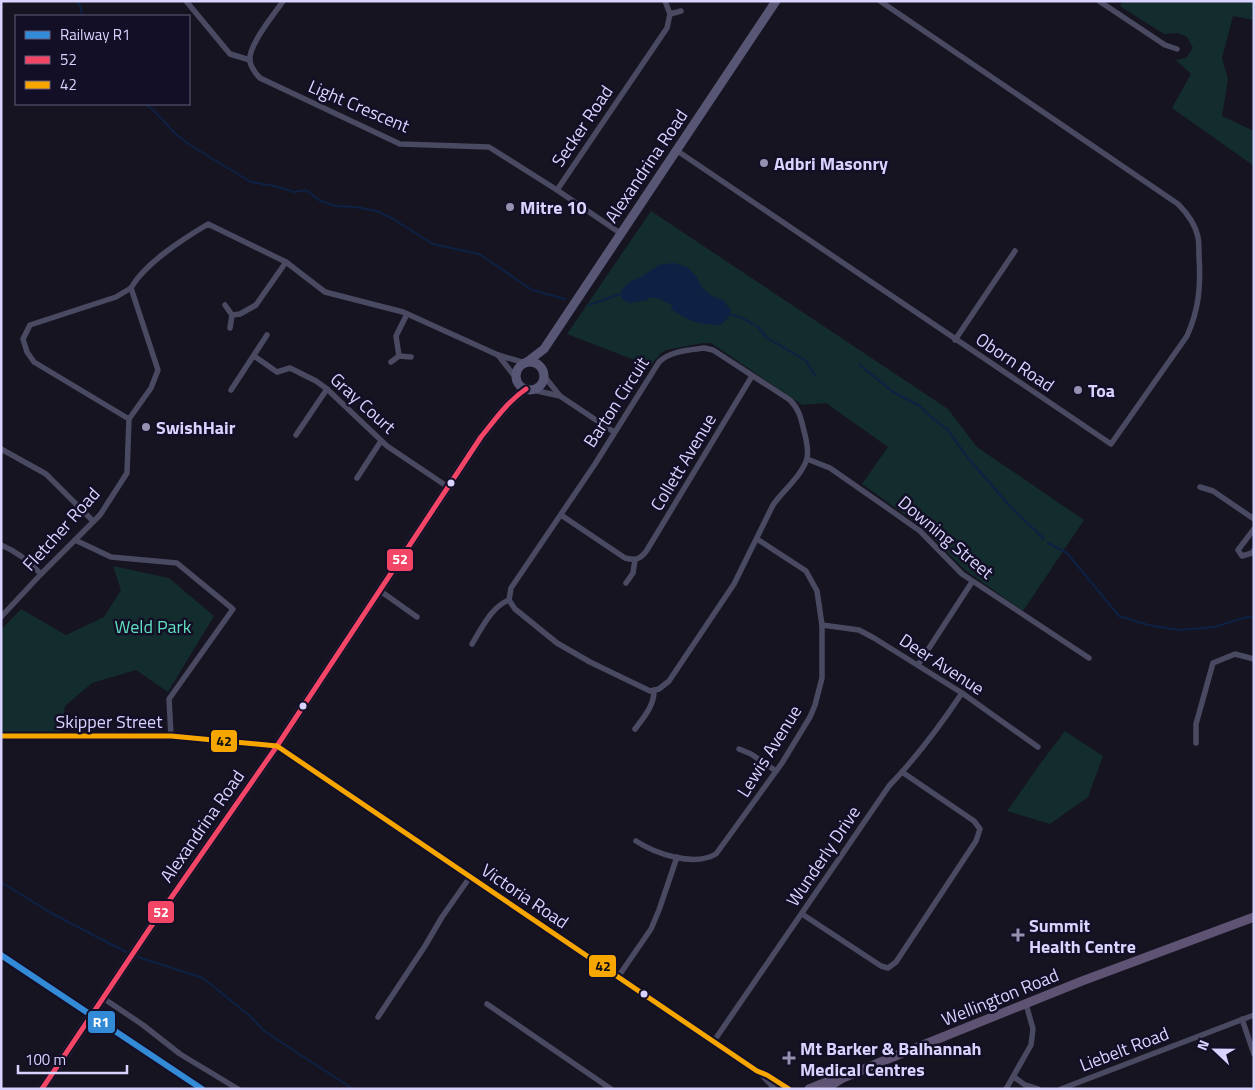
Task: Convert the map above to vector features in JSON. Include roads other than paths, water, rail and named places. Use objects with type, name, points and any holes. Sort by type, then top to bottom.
[{"type":"main road","name":"Alexandrina Road","points":[[526,362],[544,349],[776,1]]},
{"type":"main road","points":[[543,374],[541,368],[535,363],[526,362],[517,371],[516,380],[529,390],[541,385],[543,374],[544,349]]},
{"type":"main road","name":"Alexandrina Road","points":[[505,407],[516,380]]},
{"type":"main road","name":"Alexandrina Road","points":[[42,1089],[277,746],[481,437],[516,396],[529,390]]},
{"type":"main road","name":"Wellington Road","points":[[825,1089],[843,1078],[1026,1004],[1254,917]]},
{"type":"main road","name":"Wellington Road","points":[[809,1089],[838,1078],[843,1078]]},
{"type":"street","points":[[186,1],[230,54],[250,60],[252,47],[283,1]]},
{"type":"street","points":[[665,1],[670,14],[681,11]]},
{"type":"street","name":"Oborn Road","points":[[676,150],[1111,444],[1187,336],[1194,321],[1198,308],[1200,276],[1198,237],[1189,216],[1178,204],[880,1]]},
{"type":"street","points":[[1099,1],[1165,45],[1177,49]]},
{"type":"street","name":"Secker Road","points":[[620,233],[557,190],[667,28],[670,14]]},
{"type":"street","name":"Light Crescent","points":[[250,60],[254,71],[260,78],[400,144],[489,146],[557,190]]},
{"type":"street","points":[[131,288],[158,370],[151,388],[129,419],[34,362],[27,352],[23,339],[30,325],[116,297],[131,288],[137,276],[184,238],[208,224],[286,262],[325,292],[407,314],[498,355],[526,362]]},
{"type":"street","points":[[955,340],[1015,251]]},
{"type":"street","points":[[232,315],[240,314],[256,305],[286,262]]},
{"type":"street","points":[[226,306],[232,315],[230,328]]},
{"type":"street","points":[[399,356],[396,336],[407,314]]},
{"type":"street","points":[[232,390],[268,335]]},
{"type":"street","name":"Barton Circuit","points":[[509,600],[511,588],[561,515],[659,362],[670,355],[689,350],[708,349],[790,400],[798,409],[806,438],[807,460]]},
{"type":"street","points":[[498,355],[516,380]]},
{"type":"street","name":"Gray Court","points":[[254,356],[277,372],[290,368],[316,381],[382,441],[448,487]]},
{"type":"street","points":[[391,362],[399,356],[411,357]]},
{"type":"street","points":[[543,374],[560,396],[614,432]]},
{"type":"street","name":"Collett Avenue","points":[[626,583],[633,573],[635,560],[641,557],[647,550],[752,376]]},
{"type":"street","points":[[296,435],[327,389]]},
{"type":"street","points":[[529,390],[560,396]]},
{"type":"street","name":"Fletcher Road","points":[[1,617],[100,515],[127,473],[129,419]]},
{"type":"street","points":[[357,478],[382,441]]},
{"type":"street","points":[[1,449],[46,474],[93,522]]},
{"type":"street","points":[[472,644],[496,608],[501,603],[509,600],[515,609],[557,642],[590,662],[642,688],[654,691],[664,686],[725,598],[773,505],[780,494],[797,476],[807,460]]},
{"type":"street","name":"Downing Street","points":[[807,460],[830,468],[920,531],[950,563],[972,582],[1089,658]]},
{"type":"street","points":[[1200,487],[1212,491],[1254,519]]},
{"type":"street","points":[[561,515],[625,558],[635,560]]},
{"type":"street","points":[[1254,529],[1238,550],[1242,556],[1252,553],[1254,550]]},
{"type":"street","name":"Lewis Avenue","points":[[636,841],[648,848],[677,857],[698,860],[716,854],[776,771],[810,717],[815,705],[822,678],[822,625],[817,591],[806,571],[757,538]]},
{"type":"street","points":[[75,540],[111,556],[177,563],[233,610],[169,699],[171,736]]},
{"type":"street","points":[[1,545],[19,553],[41,574]]},
{"type":"street","points":[[918,665],[972,582]]},
{"type":"street","points":[[379,590],[417,616]]},
{"type":"street","name":"Deer Avenue","points":[[822,625],[859,630],[962,693],[1038,746]]},
{"type":"street","points":[[1196,743],[1196,724],[1213,664],[1235,654],[1254,659]]},
{"type":"street","points":[[636,729],[651,707],[654,700],[654,691]]},
{"type":"street","name":"Wunderly Drive","points":[[714,1041],[889,786],[938,728],[962,693]]},
{"type":"street","name":"Skipper Street","points":[[1,736],[171,736],[277,746]]},
{"type":"street","name":"Victoria Road","points":[[277,746],[714,1041],[757,1071],[775,1089]]},
{"type":"street","points":[[739,749],[751,754],[776,771]]},
{"type":"street","points":[[802,914],[881,966],[888,968],[896,962],[976,841],[980,829],[974,821],[902,772]]},
{"type":"street","points":[[618,977],[651,929],[677,857]]},
{"type":"street","points":[[378,1017],[425,946],[442,916],[470,877]]},
{"type":"street","points":[[103,998],[143,1025],[180,1054],[238,1089]]},
{"type":"street","points":[[487,1004],[611,1089]]},
{"type":"street","points":[[1006,1089],[1031,1045],[1033,1029],[1026,1004]]},
{"type":"street","name":"Liebelt Road","points":[[1060,1089],[1254,1015]]},
{"type":"street","points":[[1242,1019],[1254,1054]]},
{"type":"street","name":"Victoria Road","points":[[757,1071],[789,1089]]},
{"type":"street","points":[[1014,1077],[1024,1084],[1038,1089]]},
{"type":"water","points":[[673,263],[687,267],[697,277],[702,288],[712,296],[723,300],[731,310],[728,318],[720,325],[689,320],[671,309],[673,306],[660,299],[649,297],[648,300],[629,303],[621,298],[622,289],[631,281],[659,265]]},
{"type":"waterway","points":[[77,1],[82,15]]},
{"type":"waterway","points":[[146,105],[179,137],[251,182],[275,186],[294,192],[306,190],[319,200],[335,206],[377,211],[433,244],[479,254],[532,290],[565,299]]},
{"type":"waterway","points":[[589,305],[620,294]]},
{"type":"waterway","points":[[729,314],[742,318],[758,327],[767,338],[805,360],[815,375]]},
{"type":"waterway","points":[[860,365],[893,392],[920,406],[948,430],[967,457],[1009,505],[1044,539]]},
{"type":"waterway","points":[[1048,543],[1067,553],[1119,616],[1148,625],[1179,630],[1214,627],[1247,617],[1254,618]]},
{"type":"waterway","points":[[1,882],[51,913],[126,952]]},
{"type":"waterway","points":[[138,957],[203,978],[250,1016],[264,1031],[353,1089]]},
{"type":"rail line","name":"R1","points":[[1,955],[202,1089]]},
{"type":"place","name":"Adbri Masonry","points":[[764,163]]},
{"type":"place","name":"Mitre 10","points":[[510,207]]},
{"type":"place","name":"Toa","points":[[1078,390]]},
{"type":"place","name":"SwishHair","points":[[146,427]]},
{"type":"place","name":"Summit Health Centre","points":[[1018,935]]},
{"type":"place","name":"Mt Barker & Balhannah Medical Centres","points":[[789,1058]]},
{"type":"park label","name":"Weld Park","points":[[153,626]]}]
